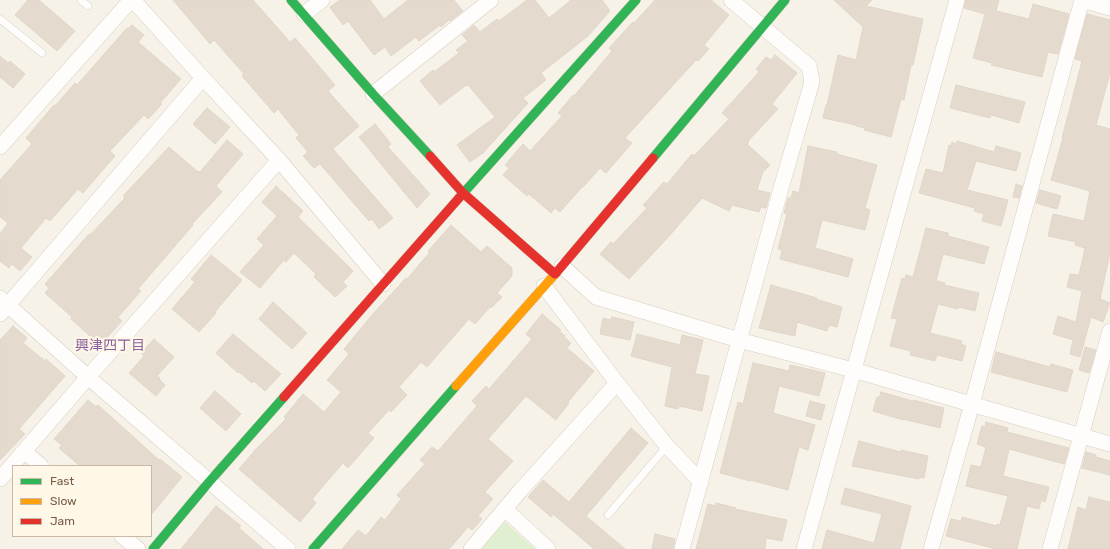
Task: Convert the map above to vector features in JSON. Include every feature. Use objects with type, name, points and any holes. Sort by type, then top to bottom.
[{"type":"street","points":[[0,147],[132,0],[278,160],[384,284]]},
{"type":"street","points":[[291,0],[373,94],[463,193],[559,270],[596,297],[739,340],[853,370],[1110,444]]},
{"type":"street","points":[[304,14],[322,0]]},
{"type":"street","points":[[373,94],[491,0]]},
{"type":"street","points":[[682,549],[781,188],[812,82],[808,66],[731,0]]},
{"type":"street","points":[[313,549],[559,270],[785,0]]},
{"type":"street","points":[[804,549],[957,0]]},
{"type":"street","points":[[931,549],[1082,0],[1110,8]]},
{"type":"street","points":[[153,549],[209,482],[631,2]]},
{"type":"street","points":[[203,78],[3,306],[288,549]]},
{"type":"street","points":[[0,479],[278,160]]},
{"type":"street","points":[[544,286],[617,383],[667,446],[701,482]]},
{"type":"street","points":[[1050,549],[1110,332]]},
{"type":"street","points":[[471,549],[617,383]]},
{"type":"street","points":[[24,451],[40,465]]},
{"type":"street","points":[[505,509],[548,549]]},
{"type":"street","points":[[123,537],[138,549]]},
{"type":"lane","points":[[81,0],[88,6]]},
{"type":"lane","points":[[0,19],[42,53]]},
{"type":"lane","points":[[608,515],[667,446]]},
{"type":"green space","points":[[505,522],[535,549],[481,549]]},
{"type":"building","points":[[28,0],[39,0],[75,31],[57,51],[15,15]]},
{"type":"building","points":[[173,0],[253,0],[290,42],[295,38],[335,85],[328,91],[359,126],[333,149],[393,218],[379,229],[372,219],[369,221],[320,164],[314,168],[303,156],[308,152],[296,138],[299,135],[278,109],[274,113],[242,76],[244,74],[214,40],[210,44]]},
{"type":"building","points":[[340,0],[370,0],[384,19],[408,0],[454,0],[463,11],[441,27],[440,25],[419,41],[416,37],[391,56],[385,47],[374,55],[348,21],[343,25],[330,7]]},
{"type":"building","points":[[527,0],[535,0],[549,18],[571,0],[602,0],[610,11],[588,36],[541,73],[546,80],[523,98],[528,103],[483,153],[470,162],[457,145],[495,117],[468,85],[440,105],[420,81],[433,70],[434,72],[459,53],[456,50],[468,41],[462,35],[474,25],[480,32],[497,19],[499,21]]},
{"type":"building","points":[[655,0],[711,0],[729,15],[704,45],[709,49],[698,61],[696,60],[625,138],[632,143],[606,173],[600,168],[560,212],[555,208],[551,213],[529,194],[527,196],[503,175],[509,168],[505,165],[523,144],[530,151],[562,116],[558,113],[612,51],[609,48]]},
{"type":"building","points":[[834,0],[872,0],[866,6],[923,19],[904,100],[901,99],[891,137],[864,130],[865,128],[856,125],[823,118],[838,55],[856,60],[863,27]]},
{"type":"building","points":[[966,0],[999,0],[996,11],[1029,19],[1033,4],[1069,14],[1058,54],[1048,52],[1042,77],[991,65],[992,63],[973,58],[985,14],[964,8]]},
{"type":"building","points":[[1087,14],[1110,20],[1110,73],[1096,125],[1110,129],[1110,253],[1100,299],[1110,303],[1103,322],[1091,317],[1080,357],[1070,354],[1073,340],[1053,334],[1058,316],[1076,322],[1082,291],[1067,287],[1070,274],[1079,275],[1085,248],[1075,245],[1076,242],[1048,236],[1053,214],[1084,221],[1090,191],[1051,180],[1082,61],[1075,59]]},
{"type":"building","points":[[132,25],[144,35],[138,42],[181,79],[160,103],[162,104],[148,119],[144,115],[110,151],[115,156],[83,193],[78,189],[50,221],[46,218],[21,248],[32,257],[20,271],[12,264],[9,268],[0,261],[0,234],[8,223],[0,217],[0,180],[32,144],[26,138],[54,105],[55,106],[75,83],[77,85],[127,28],[128,29]]},
{"type":"building","points":[[775,55],[797,73],[772,104],[778,109],[748,141],[749,142],[747,144],[770,165],[763,172],[757,190],[770,193],[766,208],[761,207],[759,212],[732,205],[729,211],[702,198],[629,279],[600,254],[611,242],[613,244],[647,208],[643,205],[664,182],[667,184],[692,154],[694,156],[729,119],[722,113],[759,72],[756,69],[766,57],[771,60]]},
{"type":"building","points":[[0,56],[8,63],[10,61],[25,74],[13,88],[0,77]]},
{"type":"building","points":[[956,85],[1025,102],[1019,123],[991,115],[990,118],[950,108]]},
{"type":"building","points":[[207,108],[230,127],[215,144],[193,124]]},
{"type":"building","points":[[375,124],[391,144],[388,147],[430,194],[417,208],[359,137]]},
{"type":"building","points":[[227,140],[243,154],[216,186],[222,192],[192,224],[193,225],[138,289],[141,291],[118,317],[122,321],[100,345],[45,293],[49,288],[45,284],[89,234],[90,235],[125,198],[123,196],[169,147],[198,172],[200,172]]},
{"type":"building","points":[[957,141],[994,152],[996,146],[1021,153],[1016,171],[976,161],[967,190],[1008,200],[1001,226],[982,221],[984,214],[974,211],[975,208],[919,193],[926,169],[943,173],[949,145],[951,146],[952,142],[956,144]]},
{"type":"building","points":[[808,146],[837,152],[837,154],[877,165],[865,208],[870,210],[865,230],[822,220],[815,248],[853,259],[848,277],[780,259],[782,250],[778,249],[787,214],[784,213],[788,198],[791,198],[793,191],[799,193]]},
{"type":"building","points":[[1016,184],[1022,186],[1019,198],[1013,197]]},
{"type":"building","points":[[276,186],[303,211],[298,217],[353,271],[343,282],[347,286],[335,297],[314,277],[316,274],[294,253],[286,262],[284,260],[260,288],[240,272],[264,245],[257,239],[277,216],[262,202]]},
{"type":"building","points":[[1040,190],[1061,196],[1057,209],[1036,203]]},
{"type":"building","points":[[451,225],[481,252],[487,246],[512,268],[512,276],[497,293],[502,297],[491,308],[490,307],[475,324],[469,319],[427,367],[421,362],[399,387],[407,395],[391,412],[389,410],[368,433],[374,438],[348,468],[343,463],[312,499],[316,503],[300,522],[239,469],[257,448],[286,419],[284,417],[303,394],[324,412],[341,392],[327,380],[349,354],[344,349],[372,315],[406,278],[407,279],[430,252],[428,251]]},
{"type":"building","points":[[926,228],[948,233],[948,236],[989,247],[984,264],[943,254],[936,281],[945,283],[944,285],[979,293],[975,311],[938,304],[930,333],[962,341],[961,344],[966,346],[962,361],[937,355],[935,361],[910,355],[911,351],[890,346],[897,319],[891,318],[902,278],[905,279],[906,275],[913,277]]},
{"type":"building","points":[[211,255],[242,280],[199,332],[172,309],[195,282],[191,279]]},
{"type":"building","points":[[771,285],[842,307],[837,327],[829,325],[827,331],[797,322],[795,336],[759,328]]},
{"type":"building","points":[[273,302],[307,333],[292,349],[259,319]]},
{"type":"building","points":[[542,314],[561,330],[559,331],[571,343],[567,348],[594,371],[568,402],[569,403],[556,420],[526,396],[488,439],[513,461],[485,492],[493,499],[478,516],[482,519],[472,530],[468,527],[449,549],[342,549],[358,530],[366,536],[381,517],[385,520],[401,499],[397,495],[425,464],[420,460],[432,447],[438,451],[477,406],[472,401],[486,386],[489,389],[532,339],[526,334]]},
{"type":"building","points":[[612,317],[634,322],[630,340],[600,334],[603,318],[611,320]]},
{"type":"building","points":[[13,326],[27,338],[23,343],[45,361],[46,359],[65,376],[19,429],[25,434],[0,460],[0,340]]},
{"type":"building","points":[[233,334],[281,374],[265,391],[254,381],[252,383],[239,372],[238,373],[216,353]]},
{"type":"building","points":[[637,334],[680,345],[682,335],[703,340],[695,374],[709,376],[702,411],[679,406],[678,409],[665,406],[672,367],[631,356]]},
{"type":"building","points":[[154,339],[174,357],[157,376],[165,385],[156,396],[129,373],[144,356],[141,353]]},
{"type":"building","points":[[1085,347],[1096,350],[1089,373],[1079,370]]},
{"type":"building","points":[[996,352],[1050,367],[1051,364],[1073,370],[1067,392],[991,372]]},
{"type":"building","points":[[753,363],[789,371],[790,365],[825,373],[819,396],[779,386],[773,413],[815,425],[808,450],[799,447],[788,490],[720,473],[738,402],[743,404]]},
{"type":"building","points":[[215,391],[241,414],[226,431],[200,408]]},
{"type":"building","points":[[881,392],[944,408],[940,428],[903,420],[873,411],[877,397],[879,398]]},
{"type":"building","points":[[88,400],[96,407],[98,405],[159,460],[160,459],[182,477],[152,514],[152,465],[79,465],[59,448],[62,445],[54,439]]},
{"type":"building","points":[[810,401],[825,405],[821,420],[806,416]]},
{"type":"building","points":[[986,422],[1008,428],[1007,432],[1069,448],[1064,464],[1009,449],[1003,476],[1049,487],[1045,502],[1041,500],[1039,509],[1027,506],[1017,549],[996,549],[946,536],[951,519],[961,521],[962,517],[997,526],[997,524],[1000,525],[1008,496],[966,486],[971,465],[981,467],[986,447],[977,444],[982,426],[985,427]]},
{"type":"building","points":[[631,428],[648,443],[586,516],[625,549],[594,549],[553,514],[551,517],[528,497],[543,480],[569,502]]},
{"type":"building","points":[[859,441],[901,452],[901,450],[928,456],[924,478],[919,477],[919,479],[852,466]]},
{"type":"building","points":[[1086,452],[1110,461],[1110,475],[1082,468]]},
{"type":"building","points":[[845,488],[911,506],[900,549],[822,549],[827,530],[874,543],[882,514],[841,504]]},
{"type":"building","points":[[1089,497],[1110,502],[1110,549],[1068,549],[1078,507],[1086,510]]},
{"type":"building","points":[[716,503],[736,508],[735,509],[787,520],[782,541],[766,538],[765,549],[696,549],[708,504],[716,506]]},
{"type":"building","points":[[216,506],[241,526],[239,528],[263,549],[181,549]]},
{"type":"building","points":[[655,534],[675,539],[673,549],[652,549]]},
{"type":"traffic: fast","points":[[291,0],[373,94],[430,156]]},
{"type":"traffic: fast","points":[[459,198],[636,0]]},
{"type":"traffic: fast","points":[[653,158],[785,0]]},
{"type":"traffic: fast","points":[[313,549],[456,386]]},
{"type":"traffic: fast","points":[[153,549],[209,482],[284,397]]},
{"type":"traffic: slow","points":[[456,386],[556,273]]},
{"type":"traffic: jam","points":[[430,156],[463,193],[555,274]]},
{"type":"traffic: jam","points":[[556,273],[653,158]]},
{"type":"traffic: jam","points":[[284,397],[459,198]]},
{"type":"district","name":"興津四丁目","points":[[110,346]]}]
